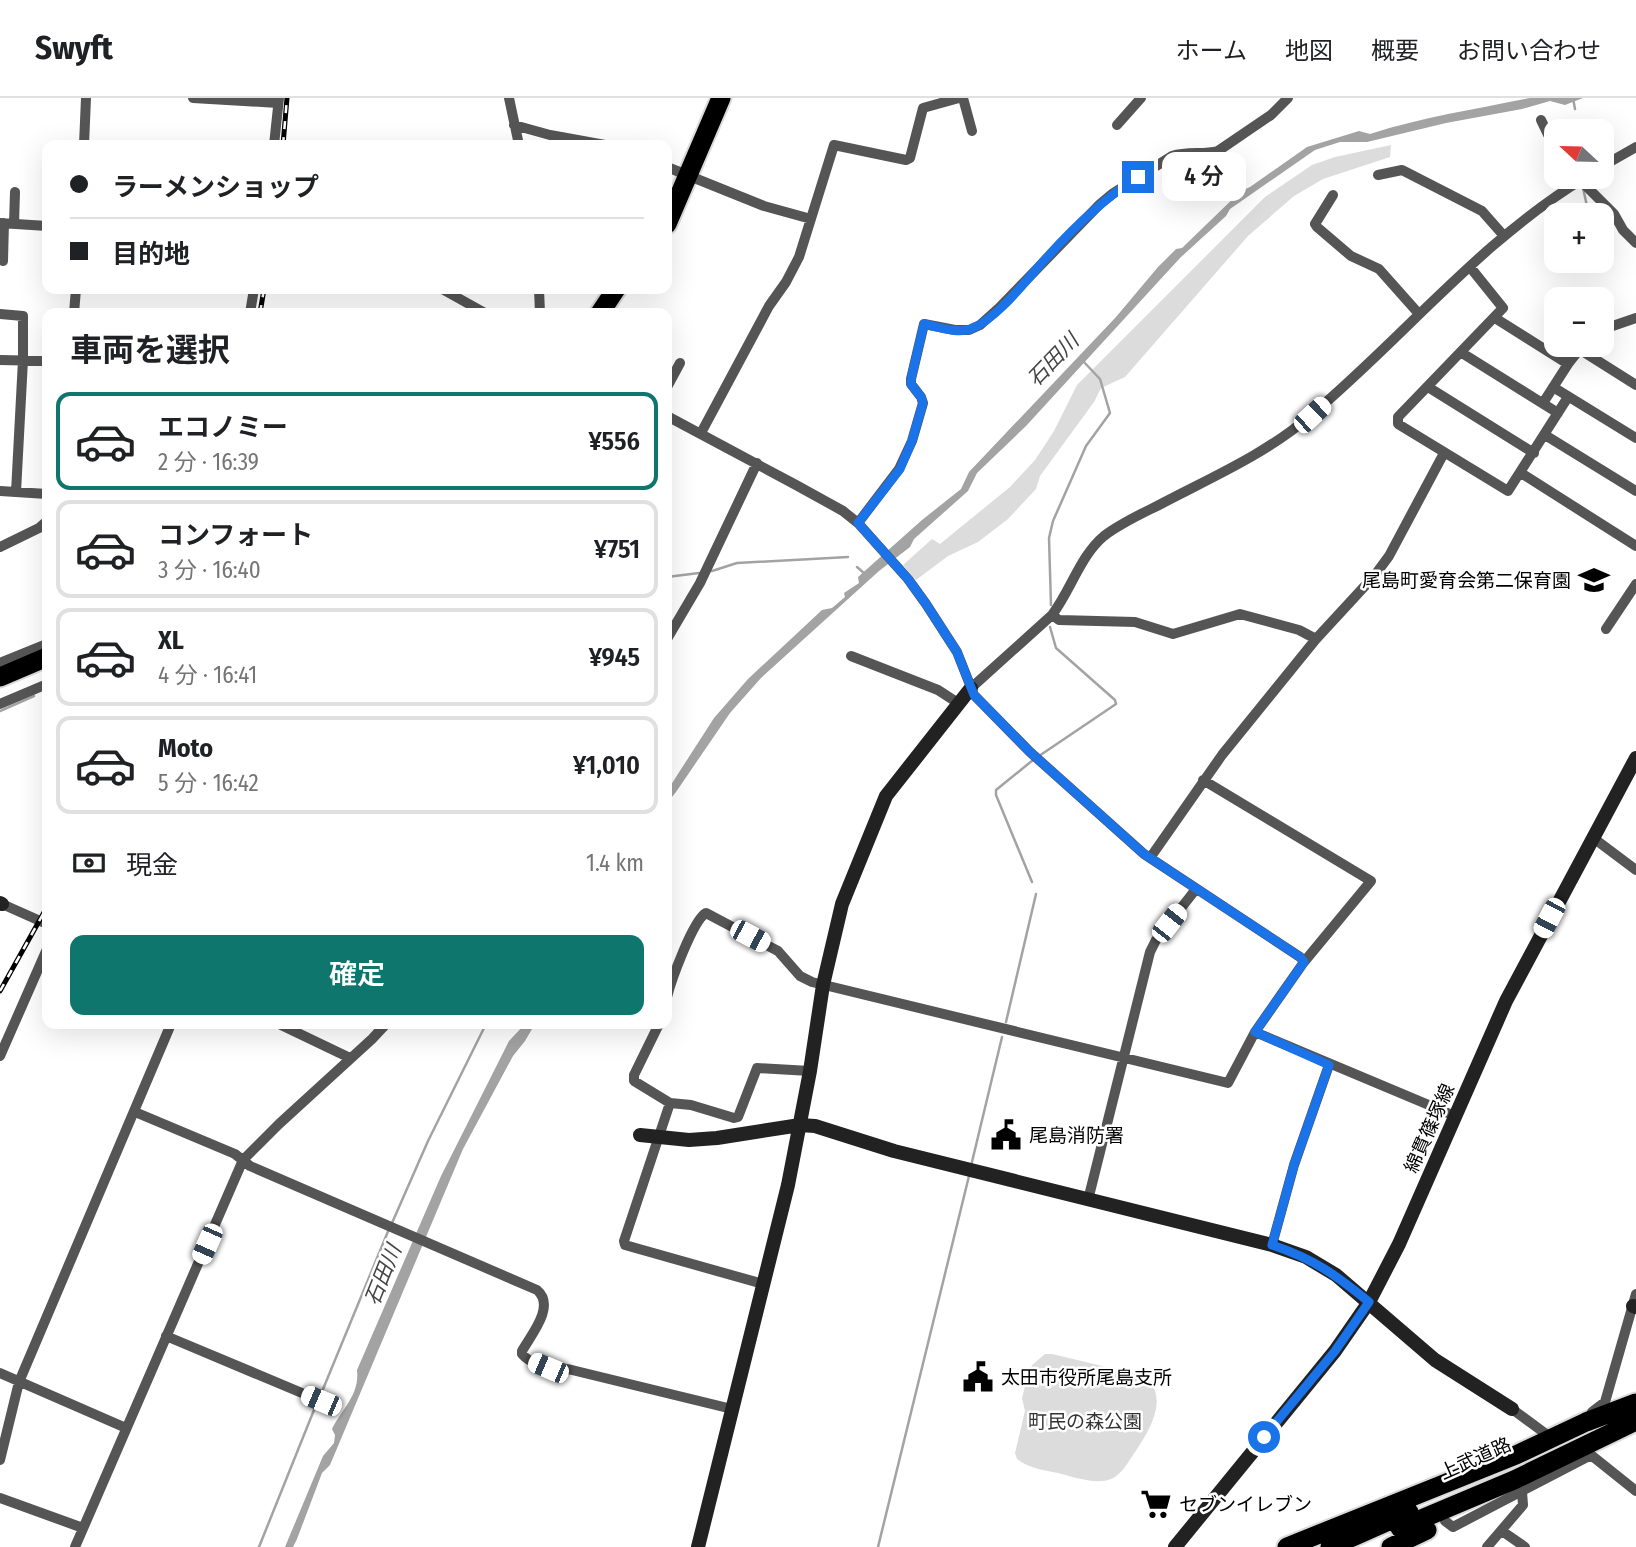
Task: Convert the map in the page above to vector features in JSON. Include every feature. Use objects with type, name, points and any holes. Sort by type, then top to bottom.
[{"type":"highway","points":[[672,198],[677,171],[709,98]]},
{"type":"highway","points":[[677,171],[710,123],[721,98]]},
{"type":"highway","points":[[0,690],[42,660]]},
{"type":"highway","points":[[0,677],[42,671]]},
{"type":"highway","points":[[1287,1547],[1636,1405]]},
{"type":"highway","name":"上武道路","points":[[1330,1547],[1507,1469],[1636,1405]]},
{"type":"highway","name":"上武道路","points":[[1357,1547],[1514,1480],[1636,1421]]},
{"type":"highway","points":[[1391,1547],[1563,1462],[1608,1435]]},
{"type":"street","points":[[85,140],[86,98]]},
{"type":"street","points":[[193,98],[278,101],[274,140]]},
{"type":"street","points":[[509,98],[518,140]]},
{"type":"street","points":[[701,433],[769,306],[799,257],[834,145],[906,160],[910,158],[923,108],[961,98],[972,131]]},
{"type":"street","points":[[1117,125],[1141,98]]},
{"type":"street","points":[[858,523],[900,469],[922,413],[921,397],[911,384],[911,379],[924,324],[955,330],[969,330],[980,325],[1112,194],[1172,156],[1219,151],[1271,115],[1288,98]]},
{"type":"street","points":[[1541,120],[1544,126]]},
{"type":"street","points":[[514,125],[577,140]]},
{"type":"street","points":[[1614,160],[1636,147]]},
{"type":"street","points":[[1378,175],[1402,170],[1482,211],[1504,236]]},
{"type":"street","points":[[677,171],[764,206],[811,219]]},
{"type":"street","points":[[698,1547],[800,1125],[823,985],[842,904],[879,812],[900,777],[971,688],[1052,615],[1086,556],[1104,537],[1287,434],[1312,415],[1504,236],[1564,189]]},
{"type":"street","points":[[1588,189],[1614,214],[1623,230],[1636,243]]},
{"type":"street","points":[[3,261],[6,224],[15,192]]},
{"type":"street","points":[[1333,195],[1315,224],[1317,227],[1351,256],[1379,269],[1419,314]]},
{"type":"street","points":[[6,224],[42,226]]},
{"type":"street","points":[[1470,267],[1502,304],[1502,311],[1398,417],[1397,422],[1505,491],[1510,491],[1568,397]]},
{"type":"street","points":[[451,294],[476,308]]},
{"type":"street","points":[[0,314],[23,316],[16,492]]},
{"type":"street","points":[[1496,318],[1567,364]]},
{"type":"street","points":[[1614,326],[1636,318]]},
{"type":"street","points":[[1462,353],[1558,413]]},
{"type":"street","points":[[1543,403],[1573,357]]},
{"type":"street","points":[[1595,357],[1636,385]]},
{"type":"street","points":[[0,360],[42,361]]},
{"type":"street","points":[[672,378],[680,363]]},
{"type":"street","points":[[1428,387],[1534,453]]},
{"type":"street","points":[[1553,387],[1636,438]]},
{"type":"street","points":[[672,418],[843,511],[858,523],[916,589],[957,652],[974,695],[1037,757],[1150,858],[1304,962]]},
{"type":"street","points":[[1545,435],[1636,491]]},
{"type":"street","points":[[1150,858],[1203,780],[1316,639],[1389,556],[1444,453]]},
{"type":"street","points":[[672,631],[700,583],[757,463]]},
{"type":"street","points":[[1521,473],[1636,546]]},
{"type":"street","points":[[0,491],[42,494]]},
{"type":"street","points":[[0,547],[42,525]]},
{"type":"street","points":[[1606,629],[1636,584]]},
{"type":"street","points":[[1052,615],[1059,620],[1135,622],[1173,634],[1240,614],[1299,630],[1316,639]]},
{"type":"street","points":[[0,663],[42,646]]},
{"type":"street","points":[[851,656],[938,691],[958,703]]},
{"type":"street","points":[[0,705],[42,686]]},
{"type":"street","name":"綿貫篠塚線","points":[[1175,1547],[1335,1351],[1369,1302],[1399,1244],[1506,1001],[1636,758]]},
{"type":"street","points":[[672,982],[699,918],[706,913],[778,951],[800,976],[823,985],[1229,1083],[1255,1032],[1304,962],[1371,881],[1203,780]]},
{"type":"street","points":[[1592,838],[1636,870]]},
{"type":"street","points":[[1088,1200],[1150,952],[1156,940],[1196,889]]},
{"type":"street","points":[[1,903],[42,922]]},
{"type":"street","points":[[0,1056],[42,960]]},
{"type":"street","points":[[0,1460],[19,1382],[169,1029]]},
{"type":"street","points":[[295,1029],[350,1058]]},
{"type":"street","points":[[75,1547],[243,1160],[381,1029]]},
{"type":"street","points":[[657,1029],[634,1075],[634,1081],[670,1103],[691,1105],[734,1118],[738,1117],[757,1068],[810,1071]]},
{"type":"street","points":[[1255,1032],[1455,1116]]},
{"type":"street","points":[[1272,1245],[1294,1165],[1329,1065]]},
{"type":"street","points":[[670,1103],[624,1241],[625,1245],[763,1284]]},
{"type":"street","points":[[135,1112],[235,1154],[250,1166],[541,1293],[544,1307],[522,1351],[526,1359],[548,1368],[570,1369],[732,1409]]},
{"type":"street","points":[[640,1135],[690,1140],[717,1139],[800,1125],[824,1127],[894,1151],[1272,1245],[1319,1264],[1369,1302],[1434,1360],[1512,1409],[1546,1434]]},
{"type":"street","points":[[1429,1490],[1431,1481],[1436,1478],[1546,1434],[1600,1408],[1605,1402],[1635,1302]]},
{"type":"street","points":[[166,1336],[321,1401]]},
{"type":"street","points":[[0,1373],[126,1428]]},
{"type":"street","points":[[1445,1521],[1453,1527],[1591,1455],[1636,1491]]},
{"type":"street","name":"綿貫篠塚線","points":[[1167,1547],[1206,1500],[1220,1489]]},
{"type":"street","points":[[1487,1547],[1523,1506],[1522,1492]]},
{"type":"street","points":[[0,1498],[83,1528]]},
{"type":"street","points":[[1502,1531],[1525,1547]]},
{"type":"green space","points":[[1391,145],[1390,157],[1323,179],[1294,196],[1248,236],[1125,377],[1101,388],[1094,402],[1040,476],[1036,489],[1008,519],[978,542],[948,556],[916,580],[903,565],[932,539],[940,544],[1010,487],[1035,460],[1054,431],[1077,385],[1265,197],[1312,165],[1335,157]]},
{"type":"green space","name":"町民の森公園","points":[[1045,1354],[1140,1375],[1150,1383],[1157,1402],[1151,1425],[1126,1465],[1115,1477],[1105,1481],[1084,1480],[1026,1465],[1017,1459],[1015,1453],[1025,1411],[1022,1398],[1027,1379],[1032,1365]]},
{"type":"shaded area","points":[[1530,98],[1583,98],[1565,105],[1550,101],[1367,142],[1340,142],[1315,150],[1230,209],[1226,216],[1180,258],[1026,426],[977,473],[968,491],[914,539],[910,547],[879,571],[761,678],[730,713],[672,797],[672,783],[714,718],[748,679],[822,610],[832,608],[845,597],[844,593],[859,583],[858,577],[961,489],[969,472],[1116,317],[1158,267],[1176,249],[1182,248],[1241,191],[1307,147],[1359,131],[1370,134],[1430,118]]},
{"type":"shaded area","points":[[520,1029],[532,1029],[513,1056],[463,1149],[330,1465],[322,1473],[297,1539],[293,1547],[285,1547],[323,1456],[334,1443],[335,1435],[332,1429],[353,1395],[357,1370],[441,1176],[509,1041]]},
{"type":"waterway","points":[[1573,98],[1575,109]]},
{"type":"waterway","points":[[1583,189],[1586,203]]},
{"type":"waterway","name":"石田川","points":[[1051,605],[1049,538],[1053,521],[1086,446],[1110,413],[1100,379],[1082,360]]},
{"type":"waterway","points":[[712,571],[737,563],[848,557]]},
{"type":"waterway","points":[[857,567],[865,574]]},
{"type":"waterway","points":[[672,576],[699,573]]},
{"type":"waterway","points":[[1039,756],[1116,704],[1115,700],[1056,648],[1050,627]]},
{"type":"waterway","points":[[0,711],[34,696]]},
{"type":"waterway","points":[[1032,882],[996,790],[1033,760]]},
{"type":"waterway","points":[[1006,1022],[1036,894]]},
{"type":"waterway","points":[[392,1223],[428,1141],[484,1029]]},
{"type":"waterway","points":[[971,1166],[1002,1037]]},
{"type":"waterway","points":[[878,1547],[969,1176]]},
{"type":"waterway","name":"石田川","points":[[321,1394],[389,1229]]},
{"type":"waterway","points":[[259,1547],[316,1405]]},
{"type":"railway","points":[[283,140],[287,98]]},
{"type":"railway","points":[[261,308],[263,294]]},
{"type":"railway","points":[[0,991],[42,916]]},
{"type":"place","name":"尾島町愛育会第二保育園","points":[[1594,580]]},
{"type":"place","name":"尾島消防署","points":[[1006,1135]]},
{"type":"place","name":"太田市役所尾島支所","points":[[978,1377]]},
{"type":"place","name":"セブンイレブン","points":[[1156,1504]]},
{"type":"route","points":[[1138,177],[1100,204],[980,325],[969,330],[955,330],[924,324],[911,379],[911,384],[923,403],[922,413],[900,469],[858,523],[908,579],[926,604],[957,652],[974,695],[1030,752],[1144,854],[1304,962],[1255,1032],[1329,1065],[1294,1165],[1272,1245],[1319,1264],[1369,1302],[1335,1351],[1264,1437]]}]
